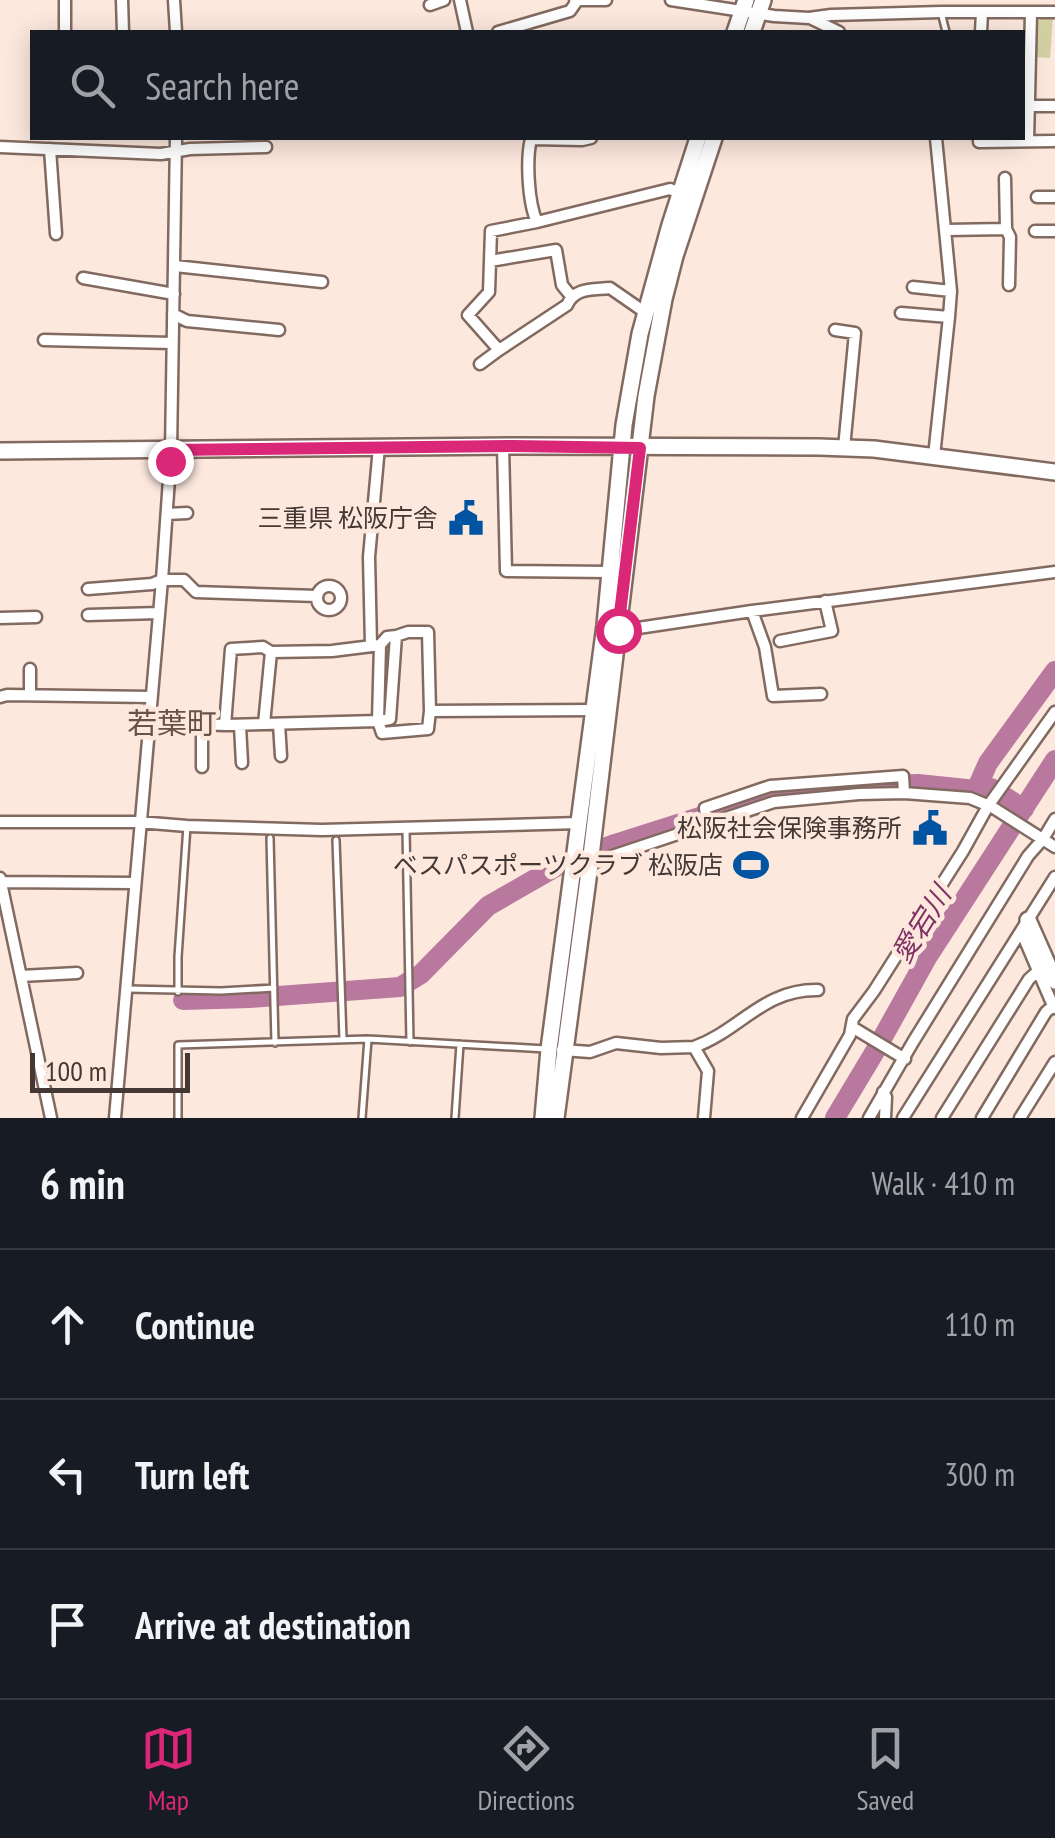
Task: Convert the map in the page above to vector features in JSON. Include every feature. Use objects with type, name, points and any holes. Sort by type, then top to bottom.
[{"type":"street","points":[[65,30],[66,0]]},
{"type":"street","points":[[122,0],[123,30]]},
{"type":"street","points":[[174,0],[176,30]]},
{"type":"street","points":[[430,4],[444,0]]},
{"type":"street","points":[[460,0],[467,30]]},
{"type":"street","points":[[505,30],[570,11],[575,0],[606,0]]},
{"type":"street","points":[[671,0],[752,6],[809,18],[835,30]]},
{"type":"street","points":[[900,0],[900,13]]},
{"type":"street","points":[[736,30],[752,6]]},
{"type":"street","points":[[981,30],[982,12]]},
{"type":"street","points":[[809,18],[831,14],[1055,12]]},
{"type":"street","points":[[1028,141],[1025,106],[1031,13]]},
{"type":"street","points":[[1025,106],[1055,106]]},
{"type":"street","points":[[114,1118],[167,514],[176,140]]},
{"type":"street","points":[[530,140],[533,212],[537,222]]},
{"type":"street","points":[[582,859],[579,822],[624,426],[646,314],[697,140]]},
{"type":"street","points":[[543,1118],[618,630],[646,396],[675,256],[713,140]]},
{"type":"street","points":[[934,456],[951,291],[936,140]]},
{"type":"street","points":[[978,140],[1055,140]]},
{"type":"street","points":[[0,147],[176,153],[266,147]]},
{"type":"street","points":[[50,149],[56,234]]},
{"type":"street","points":[[1005,178],[1009,285]]},
{"type":"street","points":[[499,350],[468,316],[488,292],[490,231],[670,189],[680,193]]},
{"type":"street","points":[[1037,197],[1055,197]]},
{"type":"street","points":[[946,230],[1006,229]]},
{"type":"street","points":[[1034,232],[1055,232]]},
{"type":"street","points":[[490,260],[556,250],[562,285],[571,296]]},
{"type":"street","points":[[175,266],[322,282]]},
{"type":"street","points":[[84,278],[174,294]]},
{"type":"street","points":[[913,287],[951,291]]},
{"type":"street","points":[[480,364],[567,304],[579,291],[610,288],[646,314]]},
{"type":"street","points":[[901,312],[948,317]]},
{"type":"street","points":[[173,314],[187,321],[279,330]]},
{"type":"street","points":[[835,330],[854,333],[844,448]]},
{"type":"street","points":[[44,340],[172,343]]},
{"type":"street","points":[[503,446],[506,571],[610,572]]},
{"type":"street","points":[[225,726],[231,650],[263,647],[271,652],[332,651],[376,645],[386,637],[408,632],[428,632],[428,729],[382,734],[378,721],[376,645],[369,557],[379,447]]},
{"type":"street","points":[[0,450],[844,448],[1055,472]]},
{"type":"street","points":[[167,514],[187,513]]},
{"type":"street","points":[[618,630],[1055,572]]},
{"type":"street","points":[[88,589],[184,580],[196,592],[316,596]]},
{"type":"street","points":[[780,641],[832,631],[825,602]]},
{"type":"street","points":[[752,610],[765,647],[773,696],[820,694]]},
{"type":"street","points":[[88,615],[158,613]]},
{"type":"street","points":[[0,618],[36,617]]},
{"type":"street","points":[[149,713],[225,726],[390,720],[396,636]]},
{"type":"street","points":[[264,724],[271,652]]},
{"type":"street","points":[[30,669],[30,695]]},
{"type":"street","points":[[0,697],[151,697]]},
{"type":"street","points":[[430,711],[594,710]]},
{"type":"street","points":[[802,1118],[850,1035],[853,1018],[1055,712]]},
{"type":"street","points":[[199,724],[202,767]]},
{"type":"street","points":[[280,724],[281,756]]},
{"type":"street","points":[[240,726],[242,764]]},
{"type":"street","points":[[707,824],[705,808],[770,786],[903,776],[904,792]]},
{"type":"street","points":[[857,779],[859,793]]},
{"type":"street","points":[[804,783],[806,797]]},
{"type":"street","points":[[582,859],[774,802],[859,793],[904,792],[970,798],[991,804],[1055,846]]},
{"type":"street","points":[[748,794],[753,809]]},
{"type":"street","points":[[869,1118],[1028,856],[1055,819]]},
{"type":"street","points":[[0,822],[139,822],[322,830],[579,822]]},
{"type":"street","points":[[903,1118],[1055,877]]},
{"type":"street","points":[[51,1118],[0,880],[134,883]]},
{"type":"street","points":[[982,1118],[1046,1012],[1054,1008],[1024,926]]},
{"type":"street","points":[[1024,926],[1055,981]]},
{"type":"street","points":[[942,1118],[1029,979],[1038,971]]},
{"type":"street","points":[[21,976],[77,973]]},
{"type":"street","points":[[556,1050],[590,1052],[616,1042],[661,1048],[694,1046],[721,1035],[759,1005],[799,990],[818,990]]},
{"type":"street","points":[[852,1026],[904,1059]]},
{"type":"street","points":[[694,1046],[708,1071],[704,1118]]},
{"type":"street","points":[[556,1050],[556,1118]]},
{"type":"street","points":[[1020,1118],[1055,1062]]},
{"type":"street","points":[[883,1092],[885,1118]]},
{"type":"lane","points":[[941,12],[946,30]]},
{"type":"lane","points":[[178,992],[186,826]]},
{"type":"lane","points":[[406,827],[410,1042]]},
{"type":"lane","points":[[270,838],[275,1042]]},
{"type":"lane","points":[[336,840],[342,1039]]},
{"type":"lane","points":[[125,989],[178,992],[274,988]]},
{"type":"lane","points":[[178,1118],[178,1046],[368,1039],[556,1050]]},
{"type":"lane","points":[[362,1118],[368,1039]]},
{"type":"lane","points":[[455,1118],[460,1044]]},
{"type":"shaded area","points":[[1043,17],[1053,17],[1050,58],[1035,57],[1036,23]]},
{"type":"waterway","points":[[976,790],[988,763],[1055,671]]},
{"type":"waterway","name":"愛宕川","points":[[835,1118],[928,956],[1055,760]]},
{"type":"waterway","points":[[183,1000],[400,987],[421,974],[488,906],[561,864],[772,794],[827,787],[918,784],[991,788],[1024,809]]},
{"type":"place","name":"三重県 松阪庁舎","points":[[466,518]]},
{"type":"place","name":"松阪社会保険事務所","points":[[930,828]]},
{"type":"place","name":"ベスパスポーツクラブ 松阪店","points":[[751,865]]},
{"type":"district","name":"若葉町","points":[[172,724]]},
{"type":"route","points":[[170,461],[171,450],[640,448],[618,630]]}]
